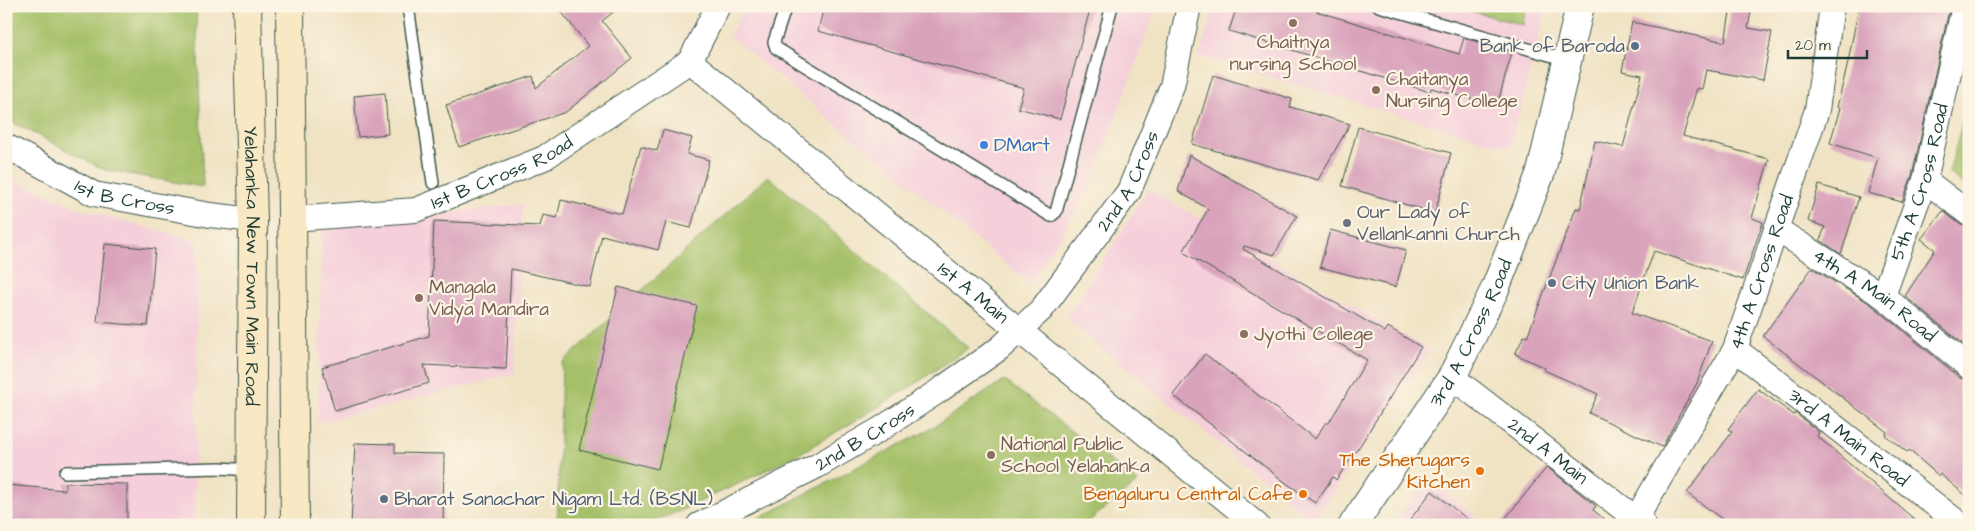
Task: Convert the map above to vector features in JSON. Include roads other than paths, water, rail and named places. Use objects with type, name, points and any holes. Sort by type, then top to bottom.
[{"type":"main road","name":"Yelahanka New Town Main Road","points":[[248,6],[253,220],[251,525]]},
{"type":"main road","points":[[290,6],[296,525]]},
{"type":"street","points":[[690,62],[718,6]]},
{"type":"street","name":"2nd A Cross","points":[[1019,331],[1042,309],[1129,190],[1172,86],[1190,6]]},
{"type":"street","name":"3rd A Cross Road","points":[[1353,525],[1452,377],[1495,289],[1541,172],[1580,6]]},
{"type":"street","name":"4th A Cross Road","points":[[1640,522],[1735,349],[1817,110],[1832,6]]},
{"type":"street","name":"5th A Cross Road","points":[[1882,296],[1925,180],[1964,6]]},
{"type":"street","name":"1st B Cross Road","points":[[291,219],[416,210],[544,158],[690,62]]},
{"type":"street","name":"1st A Main","points":[[690,62],[1257,525]]},
{"type":"street","name":"1st B Cross","points":[[6,146],[94,194],[210,215],[253,220]]},
{"type":"street","points":[[1925,180],[1969,214]]},
{"type":"street","name":"4th A Main Road","points":[[1776,229],[1882,296],[1969,367]]},
{"type":"street","name":"2nd B Cross","points":[[707,523],[816,466],[879,430],[948,385],[1000,348],[1019,331]]},
{"type":"street","name":"3rd A Main Road","points":[[1735,349],[1961,525]]},
{"type":"street","name":"2nd A Main","points":[[1452,377],[1640,522]]},
{"type":"lane","points":[[408,6],[433,183]]},
{"type":"lane","points":[[786,6],[774,42],[776,48],[1051,216],[1056,212],[1112,6]]},
{"type":"lane","points":[[1379,6],[1567,60]]},
{"type":"lane","points":[[65,472],[220,468],[251,470]]},
{"type":"place","name":"Chaitnya nursing School","points":[[1293,23]]},
{"type":"place","name":"Bank of Baroda","points":[[1635,46]]},
{"type":"place","name":"Chaitanya Nursing College","points":[[1376,90]]},
{"type":"place","name":"DMart","points":[[984,145]]},
{"type":"place","name":"Our Lady of Vellankanni Church","points":[[1347,223]]},
{"type":"place","name":"City Union Bank","points":[[1552,283]]},
{"type":"place","name":"Mangala Vidya Mandira","points":[[419,298]]},
{"type":"place","name":"Jyothi College","points":[[1244,334]]},
{"type":"place","name":"National Public School Yelahanka","points":[[991,455]]},
{"type":"place","name":"The Sherugars Kitchen","points":[[1480,471]]},
{"type":"place","name":"Bengaluru Central Cafe","points":[[1303,494]]},
{"type":"place","name":"Bharat Sanachar Nigam Ltd. (BSNL)","points":[[384,499]]}]
